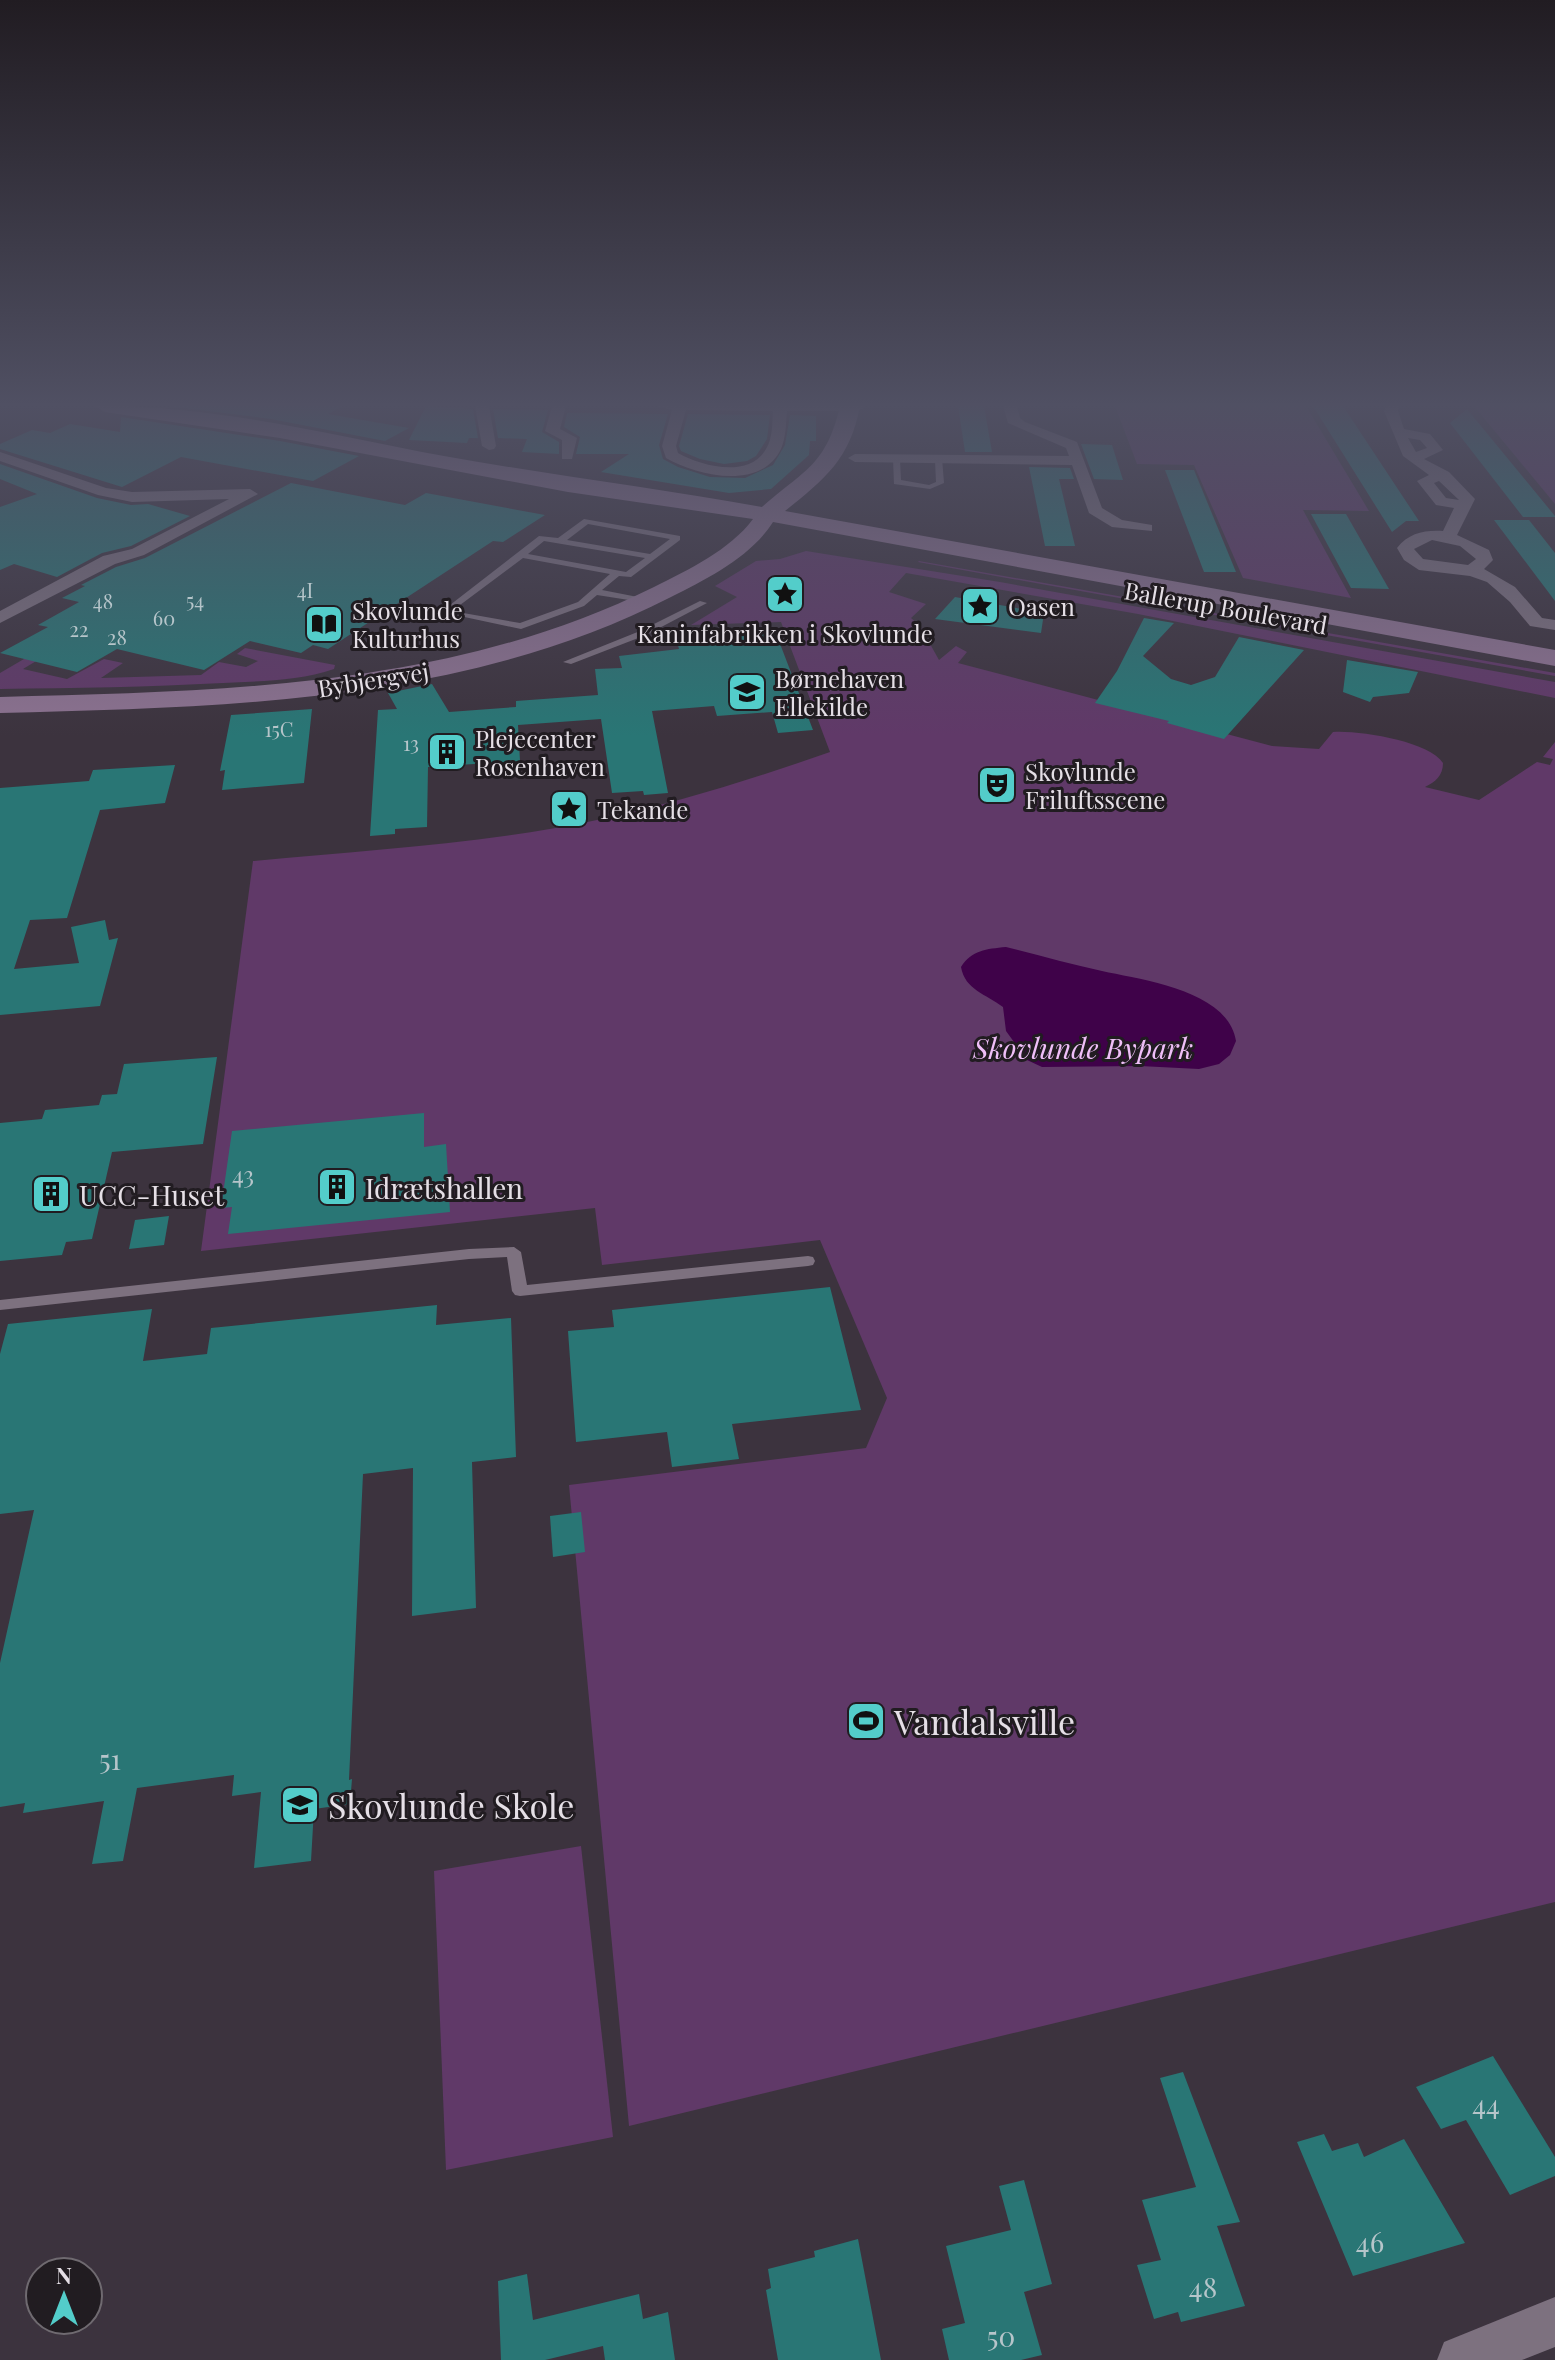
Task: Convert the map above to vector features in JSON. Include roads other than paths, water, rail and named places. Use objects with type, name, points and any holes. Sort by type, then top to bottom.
[{"type":"street","points":[[0,618],[109,560],[138,552],[207,516]]},
{"type":"street","name":"Ballerup Boulevard","points":[[754,516],[1555,658]]},
{"type":"street","points":[[771,519],[774,516]]},
{"type":"street","points":[[771,519],[786,516]]},
{"type":"street","points":[[1105,516],[1118,524],[1146,528]]},
{"type":"street","points":[[1448,537],[1458,516]]},
{"type":"street","name":"Ballerup Boulevard","points":[[771,519],[1555,665]]},
{"type":"street","name":"Bybjergvej","points":[[0,705],[220,697],[374,680],[509,652],[606,621],[649,602],[734,549],[771,519]]},
{"type":"street","points":[[1472,570],[1485,560],[1483,553],[1448,537],[1418,538],[1406,547],[1407,555],[1434,568],[1472,570],[1511,590],[1536,622],[1555,625]]},
{"type":"street","points":[[1462,2360],[1555,2322]]},
{"type":"lane","points":[[521,555],[628,575],[677,538],[587,521],[560,541]]},
{"type":"lane","points":[[617,573],[596,592],[567,610],[521,626],[445,612],[542,538],[652,557]]},
{"type":"lane","points":[[596,592],[649,602]]},
{"type":"lane","points":[[568,662],[643,633],[703,603]]},
{"type":"lane","points":[[0,1305],[469,1254],[514,1252],[520,1291],[808,1261]]},
{"type":"place","name":"Kaninfabrikken i Skovlunde","points":[[785,594]]},
{"type":"place","name":"Oasen","points":[[980,606]]},
{"type":"place","name":"Skovlunde Kulturhus","points":[[324,624]]},
{"type":"place","name":"Børnehaven Ellekilde","points":[[747,692]]},
{"type":"place","name":"Plejecenter Rosenhaven","points":[[447,752]]},
{"type":"place","name":"Skovlunde Friluftsscene","points":[[997,785]]},
{"type":"place","name":"Tekande","points":[[569,809]]},
{"type":"place","name":"Idrætshallen","points":[[337,1187]]},
{"type":"place","name":"UCC-Huset","points":[[51,1194]]},
{"type":"place","name":"Vandalsville","points":[[866,1721]]},
{"type":"place","name":"Skovlunde Skole","points":[[300,1805]]},
{"type":"park label","name":"Skovlunde Bypark","points":[[1083,1047]]}]
